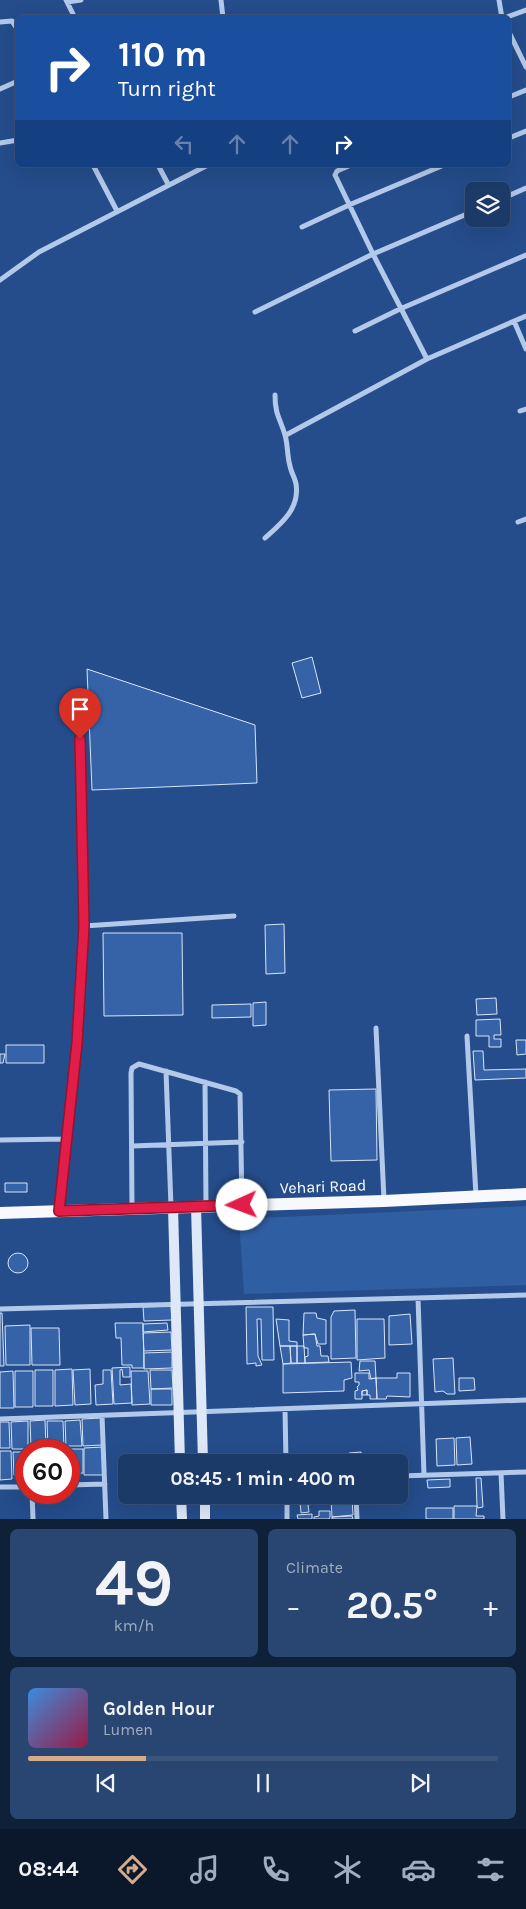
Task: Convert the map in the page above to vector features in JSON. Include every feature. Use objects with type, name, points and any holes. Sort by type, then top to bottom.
[{"type":"main road","name":"Vehari Road","points":[[0,1213],[384,1201],[526,1194]]},
{"type":"street","points":[[74,15],[66,1],[81,0]]},
{"type":"street","points":[[221,0],[223,15]]},
{"type":"street","points":[[499,0],[502,15]]},
{"type":"street","points":[[511,15],[526,10]]},
{"type":"street","points":[[0,22],[12,21],[15,26]]},
{"type":"street","points":[[511,36],[526,65]]},
{"type":"street","points":[[0,89],[15,82]]},
{"type":"street","points":[[511,97],[526,90]]},
{"type":"street","points":[[511,137],[526,131]]},
{"type":"street","points":[[0,143],[15,140]]},
{"type":"street","points":[[94,167],[117,210]]},
{"type":"street","points":[[159,167],[168,184]]},
{"type":"street","points":[[0,280],[39,252],[117,210],[204,167]]},
{"type":"street","points":[[347,167],[335,173],[400,309],[427,359]]},
{"type":"street","points":[[302,226],[439,167]]},
{"type":"street","points":[[510,195],[526,188]]},
{"type":"street","points":[[255,312],[373,254],[465,215]]},
{"type":"street","points":[[355,331],[400,309],[526,255]]},
{"type":"street","points":[[286,435],[427,359],[526,316]]},
{"type":"street","points":[[514,321],[526,349]]},
{"type":"street","points":[[265,538],[280,525],[294,507],[297,494],[290,466],[286,435],[275,410],[275,394]]},
{"type":"street","points":[[520,411],[526,409]]},
{"type":"street","points":[[518,522],[526,519]]},
{"type":"street","points":[[59,1211],[77,1043],[84,926],[80,739]]},
{"type":"street","points":[[84,926],[234,916]]},
{"type":"street","points":[[376,1028],[384,1201]]},
{"type":"street","points":[[467,1036],[476,1197]]},
{"type":"street","points":[[132,1208],[132,1068],[139,1064],[236,1091],[240,1094],[242,1205]]},
{"type":"street","points":[[166,1071],[176,1304],[180,1454]]},
{"type":"street","points":[[204,1454],[199,1304],[201,1206],[206,1144],[205,1082]]},
{"type":"street","points":[[0,1140],[67,1139]]},
{"type":"street","points":[[132,1146],[242,1142]]},
{"type":"street","points":[[0,1309],[526,1295]]},
{"type":"street","points":[[418,1298],[424,1475]]},
{"type":"street","points":[[0,1419],[526,1400]]},
{"type":"street","points":[[285,1409],[286,1454]]},
{"type":"street","points":[[102,1416],[106,1519]]},
{"type":"street","points":[[408,1476],[526,1472]]},
{"type":"street","points":[[501,1473],[503,1519]]},
{"type":"street","points":[[80,1485],[105,1484]]},
{"type":"street","points":[[0,1487],[15,1486]]},
{"type":"street","points":[[32,1504],[33,1519]]},
{"type":"street","points":[[182,1504],[182,1519]]},
{"type":"street","points":[[205,1504],[205,1519]]},
{"type":"street","points":[[287,1504],[287,1519]]},
{"type":"street","points":[[356,1504],[357,1519]]},
{"type":"shaded area","points":[[526,1206],[526,1285],[244,1294],[239,1219]]},
{"type":"building","points":[[312,657],[321,693],[302,698],[292,663]]},
{"type":"building","points":[[87,669],[255,725],[257,783],[92,790]]},
{"type":"building","points":[[284,924],[285,973],[266,974],[265,925]]},
{"type":"building","points":[[103,933],[182,933],[183,1015],[104,1016]]},
{"type":"building","points":[[496,998],[497,1014],[477,1015],[476,999]]},
{"type":"building","points":[[266,1002],[266,1025],[253,1026],[253,1003]]},
{"type":"building","points":[[251,1004],[251,1017],[212,1018],[212,1005]]},
{"type":"building","points":[[500,1019],[501,1035],[494,1035],[494,1039],[501,1039],[501,1047],[489,1047],[489,1036],[476,1036],[476,1020]]},
{"type":"building","points":[[516,1040],[526,1040],[526,1054],[517,1055]]},
{"type":"building","points":[[6,1045],[44,1045],[44,1063],[6,1063]]},
{"type":"building","points":[[473,1051],[483,1051],[484,1070],[526,1069],[526,1078],[475,1080]]},
{"type":"building","points":[[0,1054],[5,1054],[3,1063],[0,1063]]},
{"type":"building","points":[[376,1089],[377,1160],[331,1161],[329,1090]]},
{"type":"building","points":[[5,1183],[27,1183],[27,1192],[5,1192]]},
{"type":"building","points":[[18,1253],[25,1256],[28,1263],[25,1270],[18,1273],[11,1270],[8,1263],[11,1256]]},
{"type":"building","points":[[171,1306],[172,1320],[144,1321],[143,1307]]},
{"type":"building","points":[[246,1307],[273,1307],[274,1360],[262,1360],[261,1319],[257,1319],[258,1356],[262,1365],[256,1366],[256,1363],[247,1364]]},
{"type":"building","points":[[355,1310],[356,1358],[331,1359],[331,1317],[334,1311]]},
{"type":"building","points":[[0,1313],[2,1313],[4,1366],[0,1366]]},
{"type":"building","points":[[304,1313],[316,1313],[317,1318],[326,1320],[326,1344],[318,1344],[315,1334],[303,1335]]},
{"type":"building","points":[[410,1314],[412,1344],[389,1345],[389,1316]]},
{"type":"building","points":[[276,1319],[289,1320],[289,1341],[297,1342],[297,1346],[280,1346]]},
{"type":"building","points":[[357,1319],[384,1319],[385,1358],[357,1360]]},
{"type":"building","points":[[115,1323],[143,1323],[144,1368],[132,1368],[132,1365],[122,1365],[121,1338],[116,1338]]},
{"type":"building","points":[[167,1323],[168,1330],[143,1332],[143,1324]]},
{"type":"building","points":[[30,1325],[30,1365],[6,1365],[5,1326]]},
{"type":"building","points":[[31,1328],[59,1328],[60,1365],[32,1365]]},
{"type":"building","points":[[171,1332],[172,1350],[144,1351],[143,1333]]},
{"type":"building","points":[[315,1334],[317,1346],[320,1346],[321,1356],[328,1356],[329,1362],[305,1363],[305,1357],[308,1356],[308,1348],[304,1348],[303,1335]]},
{"type":"building","points":[[280,1346],[290,1346],[291,1363],[283,1364]]},
{"type":"building","points":[[290,1346],[297,1346],[297,1363],[291,1363]]},
{"type":"building","points":[[297,1346],[304,1346],[305,1363],[297,1363]]},
{"type":"building","points":[[172,1352],[172,1368],[144,1369],[144,1353]]},
{"type":"building","points":[[453,1358],[455,1394],[447,1394],[443,1391],[435,1392],[433,1359]]},
{"type":"building","points":[[360,1361],[375,1361],[376,1378],[371,1379],[369,1370],[359,1371]]},
{"type":"building","points":[[351,1362],[352,1378],[344,1380],[344,1391],[283,1393],[283,1364]]},
{"type":"building","points":[[130,1367],[130,1377],[123,1377],[122,1369],[120,1370],[120,1385],[131,1384],[132,1403],[114,1404],[112,1368]]},
{"type":"building","points":[[72,1369],[73,1405],[55,1406],[55,1370]]},
{"type":"building","points":[[90,1369],[91,1404],[75,1405],[73,1370]]},
{"type":"building","points":[[35,1370],[53,1370],[53,1406],[35,1406]]},
{"type":"building","points":[[103,1370],[111,1370],[113,1404],[96,1405],[95,1385],[103,1384]]},
{"type":"building","points":[[150,1370],[172,1370],[173,1388],[151,1389]]},
{"type":"building","points":[[13,1371],[14,1408],[0,1408],[0,1372]]},
{"type":"building","points":[[15,1371],[33,1371],[33,1407],[15,1407]]},
{"type":"building","points":[[131,1371],[148,1371],[150,1404],[132,1405]]},
{"type":"building","points":[[355,1373],[369,1373],[369,1379],[376,1378],[377,1399],[370,1399],[370,1395],[367,1395],[367,1390],[362,1391],[362,1399],[355,1399],[355,1391],[358,1390],[359,1382],[355,1382]]},
{"type":"building","points":[[397,1373],[410,1373],[410,1397],[387,1396],[386,1399],[377,1399],[376,1378],[397,1378]]},
{"type":"building","points":[[459,1378],[474,1378],[475,1390],[459,1391]]},
{"type":"building","points":[[151,1389],[172,1389],[172,1405],[151,1405]]},
{"type":"building","points":[[367,1390],[367,1395],[362,1395],[362,1391]]},
{"type":"building","points":[[101,1418],[102,1445],[83,1446],[82,1419]]},
{"type":"building","points":[[45,1420],[46,1439],[31,1439],[30,1421]]},
{"type":"building","points":[[80,1420],[82,1446],[80,1446],[80,1439],[66,1439],[65,1421]]},
{"type":"building","points":[[28,1421],[28,1439],[15,1439],[15,1449],[12,1449],[11,1422]]},
{"type":"building","points":[[47,1421],[63,1421],[64,1439],[48,1439]]},
{"type":"building","points":[[0,1422],[9,1422],[10,1448],[0,1448]]},
{"type":"building","points":[[470,1437],[472,1464],[457,1465],[456,1438]]},
{"type":"building","points":[[454,1438],[455,1465],[437,1466],[436,1439]]},
{"type":"building","points":[[102,1447],[103,1475],[84,1475],[84,1448]]},
{"type":"building","points":[[80,1449],[83,1449],[83,1473],[80,1473]]},
{"type":"building","points":[[0,1451],[11,1451],[12,1479],[0,1480]]},
{"type":"building","points":[[13,1452],[15,1452],[15,1475]]},
{"type":"building","points":[[361,1452],[361,1454],[350,1454]]},
{"type":"building","points":[[476,1478],[481,1478],[483,1507],[478,1508],[477,1506]]},
{"type":"building","points":[[450,1479],[450,1487],[428,1488],[427,1480]]},
{"type":"building","points":[[300,1504],[312,1504],[308,1505],[309,1512],[301,1513]]},
{"type":"building","points":[[331,1504],[352,1504],[353,1515],[332,1517]]},
{"type":"building","points":[[454,1506],[477,1506],[476,1516],[484,1516],[484,1519],[454,1519]]},
{"type":"building","points":[[426,1508],[453,1508],[453,1519],[426,1519]]},
{"type":"building","points":[[319,1511],[330,1511],[329,1519],[314,1519],[314,1517],[319,1516]]},
{"type":"building","points":[[312,1514],[312,1519],[298,1519],[297,1515]]},
{"type":"building","points":[[352,1516],[353,1519],[332,1519],[332,1517]]},
{"type":"route","points":[[80,739],[84,926],[77,1043],[59,1211],[242,1205]]}]
